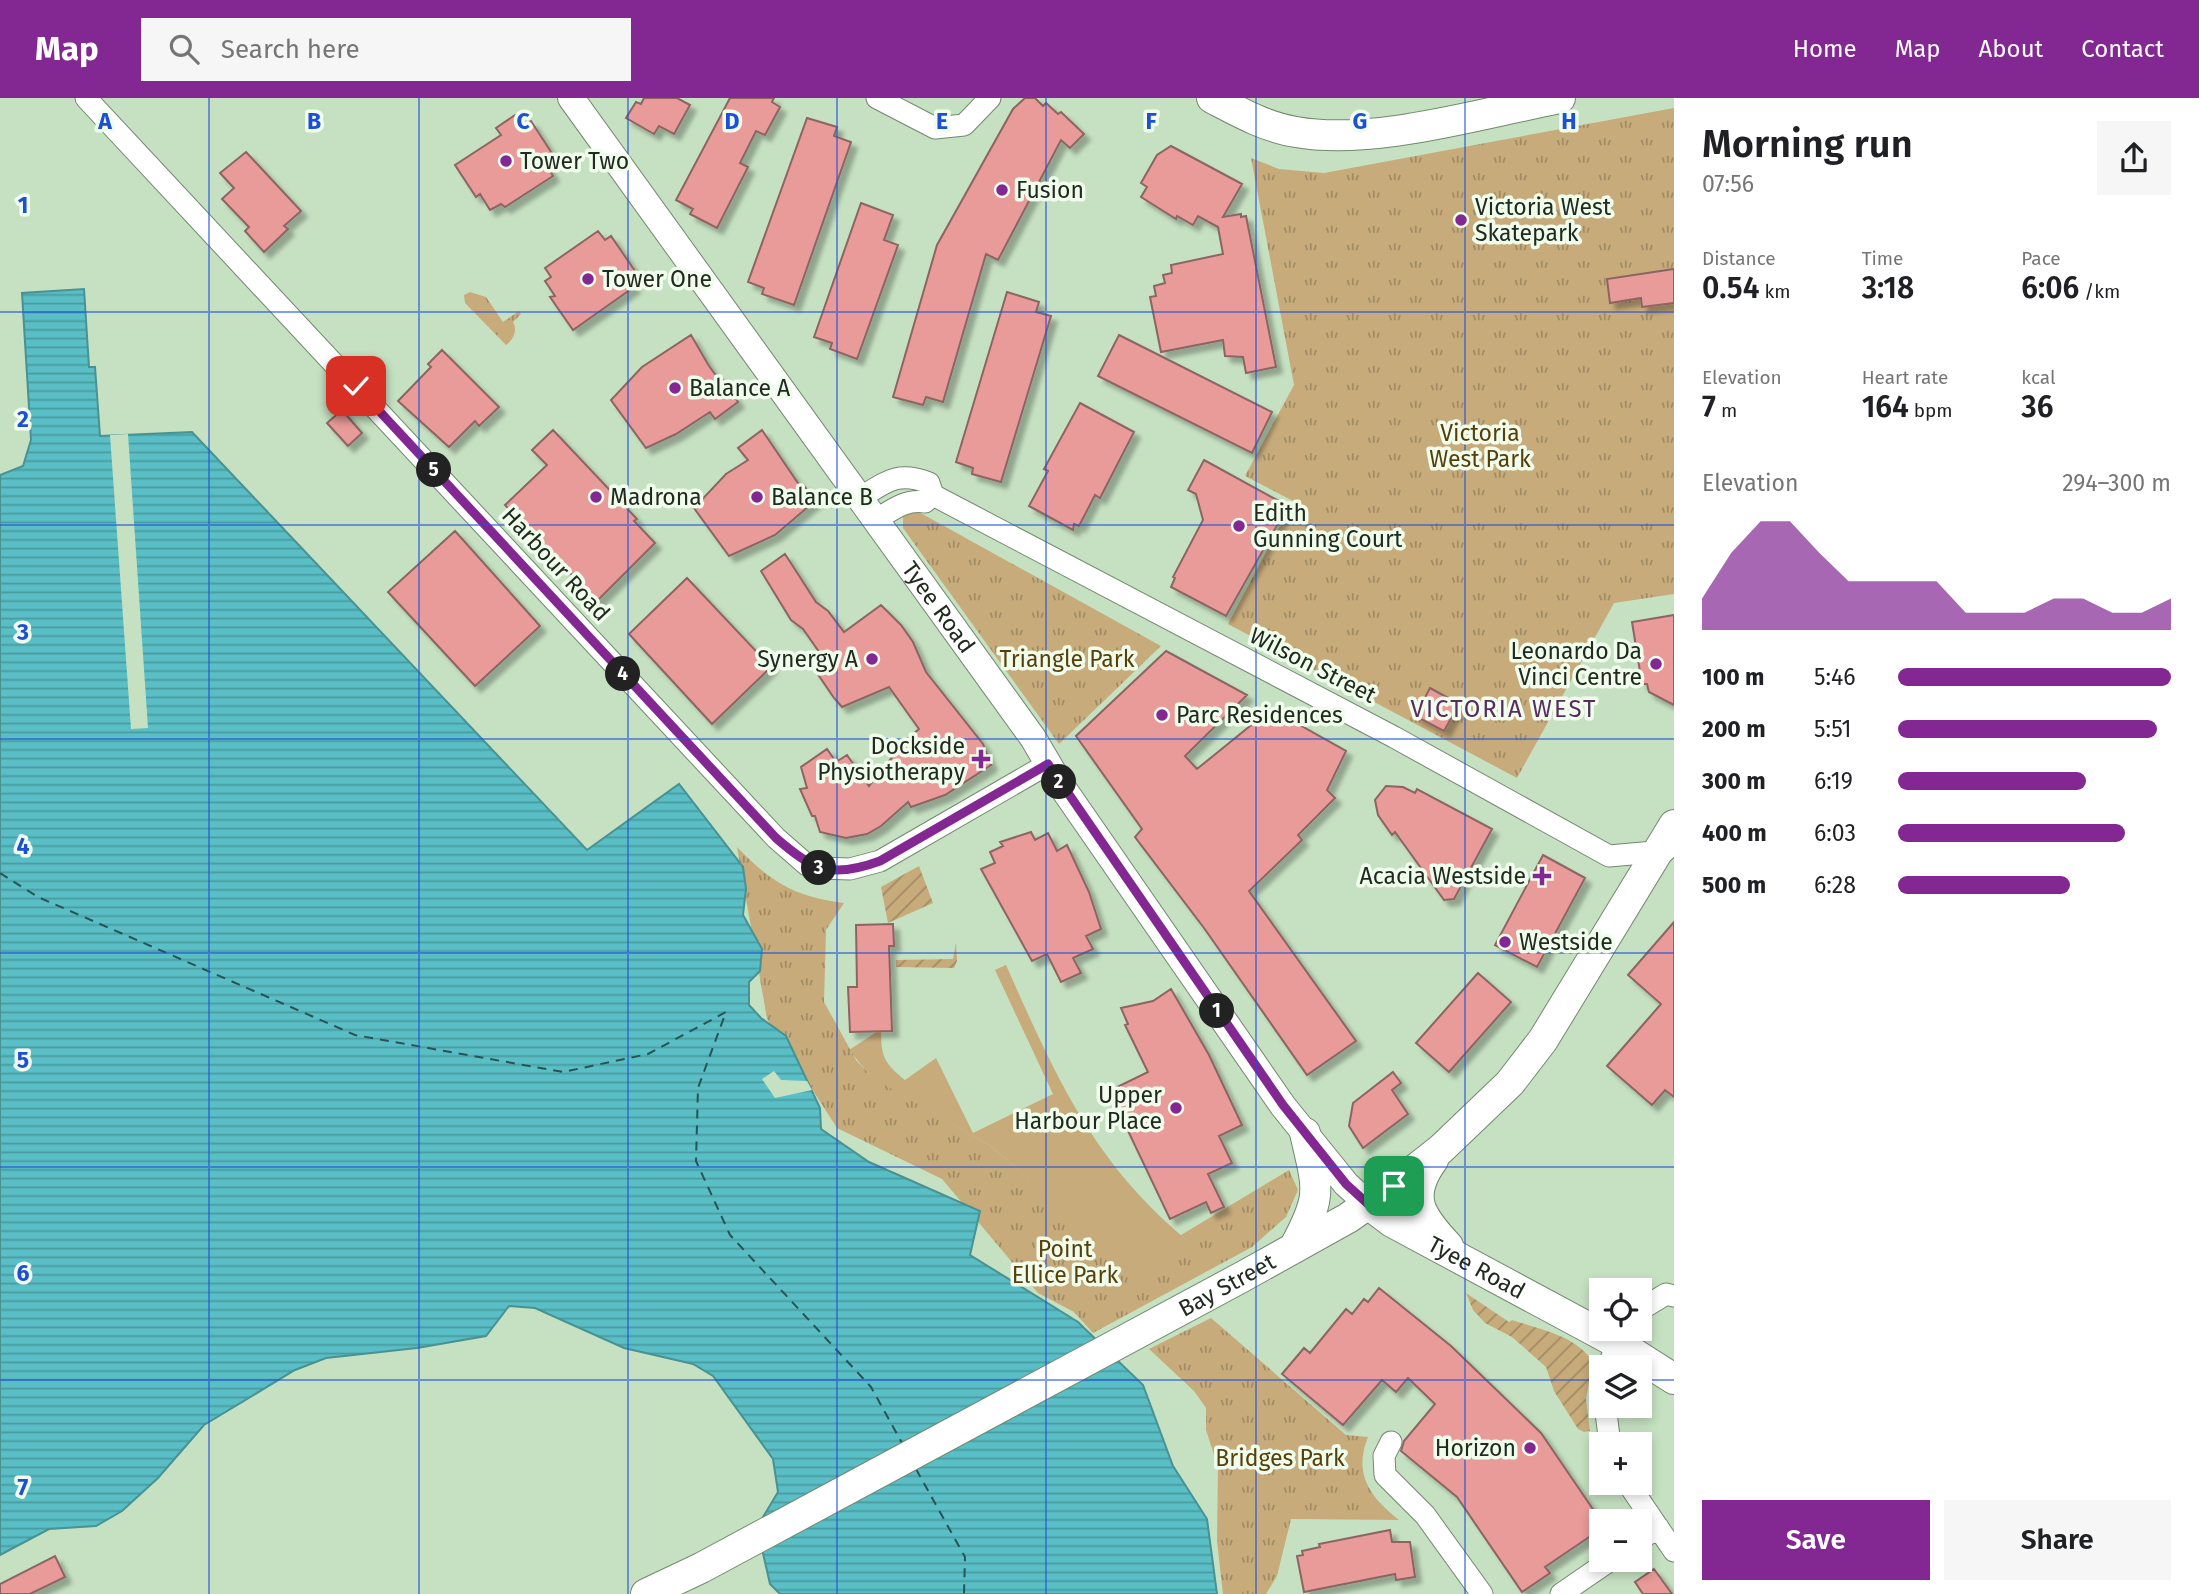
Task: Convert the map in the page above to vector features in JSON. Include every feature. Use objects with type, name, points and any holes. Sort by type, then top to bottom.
[{"type":"main road","points":[[1212,98],[1256,121],[1294,132],[1330,136],[1369,135],[1560,98]]},
{"type":"main road","name":"Bay Street","points":[[646,1594],[701,1568],[1242,1277],[1368,1204],[1441,1149],[1510,1083],[1543,1040],[1666,851],[1674,825]]},
{"type":"main road","points":[[1294,1248],[1313,1213],[1318,1196],[1305,1133]]},
{"type":"main road","points":[[1441,1149],[1421,1176],[1419,1199],[1428,1224],[1463,1262]]},
{"type":"main road","name":"Tyee Road","points":[[1368,1204],[1392,1222],[1674,1379]]},
{"type":"street","name":"Harbour Road","points":[[86,98],[776,838],[807,865],[850,869],[880,861],[1048,764]]},
{"type":"street","name":"Tyee Road","points":[[571,98],[753,355],[876,520],[1275,1094],[1346,1184],[1368,1204]]},
{"type":"street","points":[[877,98],[935,128],[964,125],[990,98]]},
{"type":"street","name":"Wilson Street","points":[[860,498],[887,481],[903,476],[929,482],[933,495],[1394,737],[1609,856],[1666,851]]},
{"type":"street","points":[[876,520],[902,504],[913,500],[925,502],[933,495]]},
{"type":"street","points":[[1652,1303],[1666,1294],[1674,1296]]},
{"type":"street","points":[[1391,1442],[1384,1456],[1385,1475],[1425,1515],[1482,1594]]},
{"type":"street","points":[[1636,1495],[1674,1551]]},
{"type":"street","points":[[1652,1531],[1658,1527]]},
{"type":"street","points":[[1561,1594],[1593,1572]]},
{"type":"green space","name":"Victoria West Park","points":[[1674,108],[1674,594],[1614,603],[1517,778],[1228,624],[1293,501],[1245,476],[1294,385],[1251,158],[1279,169],[1324,173]]},
{"type":"green space","points":[[470,292],[486,297],[503,322],[519,311],[521,314],[513,322],[514,335],[506,345],[465,303],[464,295]]},
{"type":"green space","name":"Triangle Park","points":[[917,511],[1161,646],[1059,744],[903,528],[903,516]]},
{"type":"green space","name":"Point Ellice Park","points":[[737,847],[761,870],[785,886],[797,892],[844,903],[826,930],[824,1002],[856,1060],[874,1079],[991,1146],[1138,1273],[1192,1245],[1181,1235],[1289,1170],[1298,1190],[1286,1217],[1252,1247],[1093,1333],[1074,1312],[1038,1293],[942,1179],[837,1128],[767,1019]]},
{"type":"green space","points":[[919,866],[933,903],[888,923],[881,887]]},
{"type":"green space","points":[[956,943],[957,961],[954,968],[896,967],[896,960],[953,959]]},
{"type":"green space","points":[[1006,965],[1042,1045],[1081,1117],[1129,1184],[1193,1245],[1138,1274],[991,1146],[874,1080],[849,1050],[881,1029],[885,1059],[905,1080],[936,1058],[973,1133],[1053,1094],[995,970]]},
{"type":"green space","points":[[1466,1293],[1509,1322],[1512,1320],[1557,1335],[1586,1353],[1589,1357],[1586,1399],[1590,1431],[1578,1429],[1554,1391],[1546,1367],[1512,1337],[1485,1323],[1473,1310]]},
{"type":"green space","name":"Bridges Park","points":[[1211,1318],[1346,1435],[1368,1437],[1362,1462],[1367,1484],[1380,1503],[1399,1520],[1291,1519],[1277,1576],[1266,1594],[1223,1594],[1217,1541],[1218,1467],[1206,1430],[1206,1408],[1194,1391],[1149,1349]]},
{"type":"water","points":[[84,289],[89,367],[95,367],[100,436],[192,432],[587,850],[679,784],[743,867],[746,889],[743,915],[762,949],[760,971],[749,982],[749,1005],[761,1018],[786,1036],[820,1108],[821,1129],[869,1162],[980,1211],[970,1255],[1078,1322],[1143,1385],[1173,1466],[1207,1519],[1217,1594],[780,1594],[770,1584],[757,1527],[778,1492],[773,1459],[713,1376],[693,1364],[624,1348],[535,1308],[509,1306],[486,1336],[417,1348],[326,1358],[295,1370],[204,1425],[158,1478],[122,1511],[96,1526],[49,1529],[0,1555],[0,475],[23,466],[31,440],[22,293]]},
{"type":"pier","points":[[128,434],[148,728],[131,729],[110,435]]},
{"type":"pier","points":[[774,1071],[781,1080],[807,1081],[812,1090],[775,1098],[762,1079]]},
{"type":"building","points":[[644,98],[677,98],[690,105],[674,134],[659,126],[654,134],[626,118],[636,102],[641,104]]},
{"type":"building","points":[[730,98],[774,98],[772,102],[780,107],[765,135],[756,131],[740,163],[748,167],[717,228],[690,214],[693,209],[676,200]]},
{"type":"building","points":[[1025,98],[1035,98],[1043,106],[1046,103],[1058,114],[1061,112],[1084,134],[1070,148],[1061,140],[998,260],[986,254],[943,402],[926,397],[923,405],[893,397],[937,245],[1013,109]]},
{"type":"building","name":"Tower Two","points":[[515,115],[523,126],[531,121],[555,158],[546,164],[553,176],[505,207],[501,204],[490,210],[480,194],[476,197],[455,165],[501,135],[496,128]]},
{"type":"building","points":[[807,118],[837,127],[834,136],[851,142],[794,305],[762,294],[764,288],[748,282]]},
{"type":"building","points":[[1171,146],[1242,184],[1223,217],[1241,214],[1241,217],[1246,216],[1276,367],[1246,373],[1243,357],[1225,356],[1223,340],[1161,352],[1150,297],[1156,296],[1154,286],[1165,283],[1163,275],[1172,273],[1171,265],[1223,254],[1218,227],[1198,216],[1193,225],[1177,216],[1176,219],[1141,197],[1147,187],[1141,183],[1157,155]]},
{"type":"building","points":[[246,152],[301,211],[284,226],[288,229],[264,252],[245,231],[249,227],[222,199],[234,188],[220,173]]},
{"type":"building","points":[[861,203],[893,215],[884,240],[898,245],[857,359],[830,349],[832,343],[814,337]]},
{"type":"building","name":"Tower One","points":[[598,231],[605,240],[611,236],[635,271],[627,277],[634,287],[573,330],[550,297],[555,296],[545,281],[551,277],[545,268]]},
{"type":"building","points":[[1674,269],[1674,303],[1642,307],[1641,298],[1610,303],[1607,279]]},
{"type":"building","points":[[1007,292],[1039,302],[1036,312],[1051,316],[1001,482],[972,474],[973,468],[956,462]]},
{"type":"building","name":"Balance A","points":[[691,335],[709,366],[718,378],[720,376],[738,402],[715,419],[710,412],[676,434],[646,448],[611,400],[642,367]]},
{"type":"building","points":[[1119,335],[1272,412],[1252,453],[1098,376]]},
{"type":"building","points":[[442,350],[499,407],[479,426],[475,421],[449,447],[398,401],[431,367],[428,364]]},
{"type":"building","points":[[1080,403],[1134,432],[1100,498],[1095,495],[1079,526],[1074,524],[1073,530],[1029,506],[1048,471],[1044,469]]},
{"type":"building","points":[[342,410],[362,433],[348,446],[327,423]]},
{"type":"building","points":[[553,430],[637,519],[634,521],[655,543],[597,601],[505,505],[547,465],[532,450]]},
{"type":"building","name":"Balance B","points":[[762,430],[800,486],[803,484],[815,501],[775,535],[729,556],[694,508],[726,474],[748,460],[738,448]]},
{"type":"building","name":"Edith Gunning Court","points":[[1204,460],[1288,506],[1226,616],[1171,587],[1175,578],[1173,577],[1203,520],[1196,494],[1188,490]]},
{"type":"building","points":[[455,531],[540,626],[475,686],[388,592]]},
{"type":"building","points":[[785,554],[816,602],[828,611],[844,632],[881,605],[901,625],[913,642],[926,672],[983,744],[991,765],[945,795],[911,807],[908,802],[881,826],[867,834],[846,838],[820,832],[815,816],[812,816],[800,789],[807,788],[801,767],[827,749],[836,762],[847,755],[869,786],[906,740],[919,729],[889,687],[842,707],[834,698],[815,670],[824,659],[803,629],[791,620],[761,571]]},
{"type":"building","points":[[687,578],[771,667],[712,724],[629,634]]},
{"type":"building","name":"Leonardo Da Vinci Centre","points":[[1674,615],[1674,705],[1649,692],[1647,684],[1642,684],[1632,622]]},
{"type":"building","points":[[1166,651],[1247,695],[1185,756],[1197,769],[1271,709],[1346,751],[1327,790],[1335,798],[1298,835],[1302,840],[1249,891],[1356,1041],[1307,1075],[1204,928],[1135,837],[1142,829],[1076,736]]},
{"type":"building","points":[[1430,688],[1459,704],[1444,731],[1415,716]]},
{"type":"building","points":[[1386,786],[1403,787],[1415,793],[1417,789],[1492,829],[1454,899],[1444,900],[1395,832],[1392,835],[1378,815],[1375,800]]},
{"type":"building","points":[[1031,832],[1035,840],[1048,833],[1057,851],[1067,845],[1089,892],[1101,929],[1086,936],[1093,949],[1073,958],[1081,973],[1061,982],[1047,954],[1032,961],[981,869],[995,863],[990,852],[1003,846],[1000,842]]},
{"type":"building","points":[[1543,855],[1585,878],[1537,967],[1495,945]]},
{"type":"building","points":[[1674,922],[1674,1097],[1665,1090],[1652,1105],[1607,1066],[1661,1004],[1628,975]]},
{"type":"building","points":[[893,924],[894,946],[889,946],[892,1031],[850,1032],[848,987],[857,987],[856,925]]},
{"type":"building","points":[[1478,973],[1511,1002],[1449,1072],[1416,1043]]},
{"type":"building","name":"Upper Harbour Place","points":[[1171,989],[1209,1055],[1242,1125],[1219,1136],[1232,1163],[1208,1174],[1224,1207],[1211,1213],[1206,1202],[1170,1219],[1109,1091],[1148,1072],[1125,1025],[1128,1024],[1121,1008],[1153,1001]]},
{"type":"building","points":[[1393,1072],[1401,1083],[1392,1090],[1408,1114],[1363,1148],[1349,1126],[1353,1103]]},
{"type":"building","points":[[1379,1288],[1451,1346],[1541,1433],[1593,1509],[1589,1509],[1589,1537],[1545,1567],[1550,1573],[1522,1592],[1457,1497],[1401,1451],[1404,1441],[1435,1404],[1408,1378],[1396,1392],[1382,1380],[1343,1425],[1282,1374],[1304,1348],[1310,1353],[1346,1309],[1352,1314],[1364,1299],[1368,1302]]},
{"type":"building","points":[[1390,1530],[1392,1542],[1410,1542],[1415,1577],[1396,1580],[1395,1574],[1304,1592],[1297,1556],[1303,1555],[1302,1551],[1320,1547],[1319,1544]]},
{"type":"building","points":[[55,1556],[65,1577],[30,1594],[0,1594],[0,1584]]},
{"type":"building","points":[[1654,1569],[1672,1594],[1643,1594],[1635,1582]]},
{"type":"ferry route","points":[[0,873],[38,897],[355,1035],[563,1072],[648,1054],[726,1012],[698,1088],[696,1161],[730,1235],[871,1387],[902,1443]]},
{"type":"ferry route","points":[[916,1469],[965,1557],[964,1594]]},
{"type":"place","name":"Tower Two","points":[[506,161]]},
{"type":"place","name":"Fusion","points":[[1002,190]]},
{"type":"place","name":"Victoria West Skatepark","points":[[1461,220]]},
{"type":"place","name":"Tower One","points":[[588,279]]},
{"type":"place","name":"Balance A","points":[[675,388]]},
{"type":"place","name":"Madrona","points":[[596,497]]},
{"type":"place","name":"Balance B","points":[[757,497]]},
{"type":"place","name":"Edith Gunning Court","points":[[1239,526]]},
{"type":"place","name":"Synergy A","points":[[872,659]]},
{"type":"place","name":"Leonardo Da Vinci Centre","points":[[1656,664]]},
{"type":"place","name":"Parc Residences","points":[[1162,715]]},
{"type":"place","name":"Dockside Physiotherapy","points":[[981,759]]},
{"type":"place","name":"Acacia Westside","points":[[1542,876]]},
{"type":"place","name":"Westside","points":[[1505,942]]},
{"type":"place","name":"Upper Harbour Place","points":[[1176,1108]]},
{"type":"place","name":"Horizon","points":[[1530,1448]]},
{"type":"district","name":"VICTORIA WEST","points":[[1504,709]]},
{"type":"route","points":[[356,386],[776,838],[807,865],[850,869],[880,861],[1048,764],[1283,1105],[1341,1178],[1368,1204],[1394,1186]]}]
